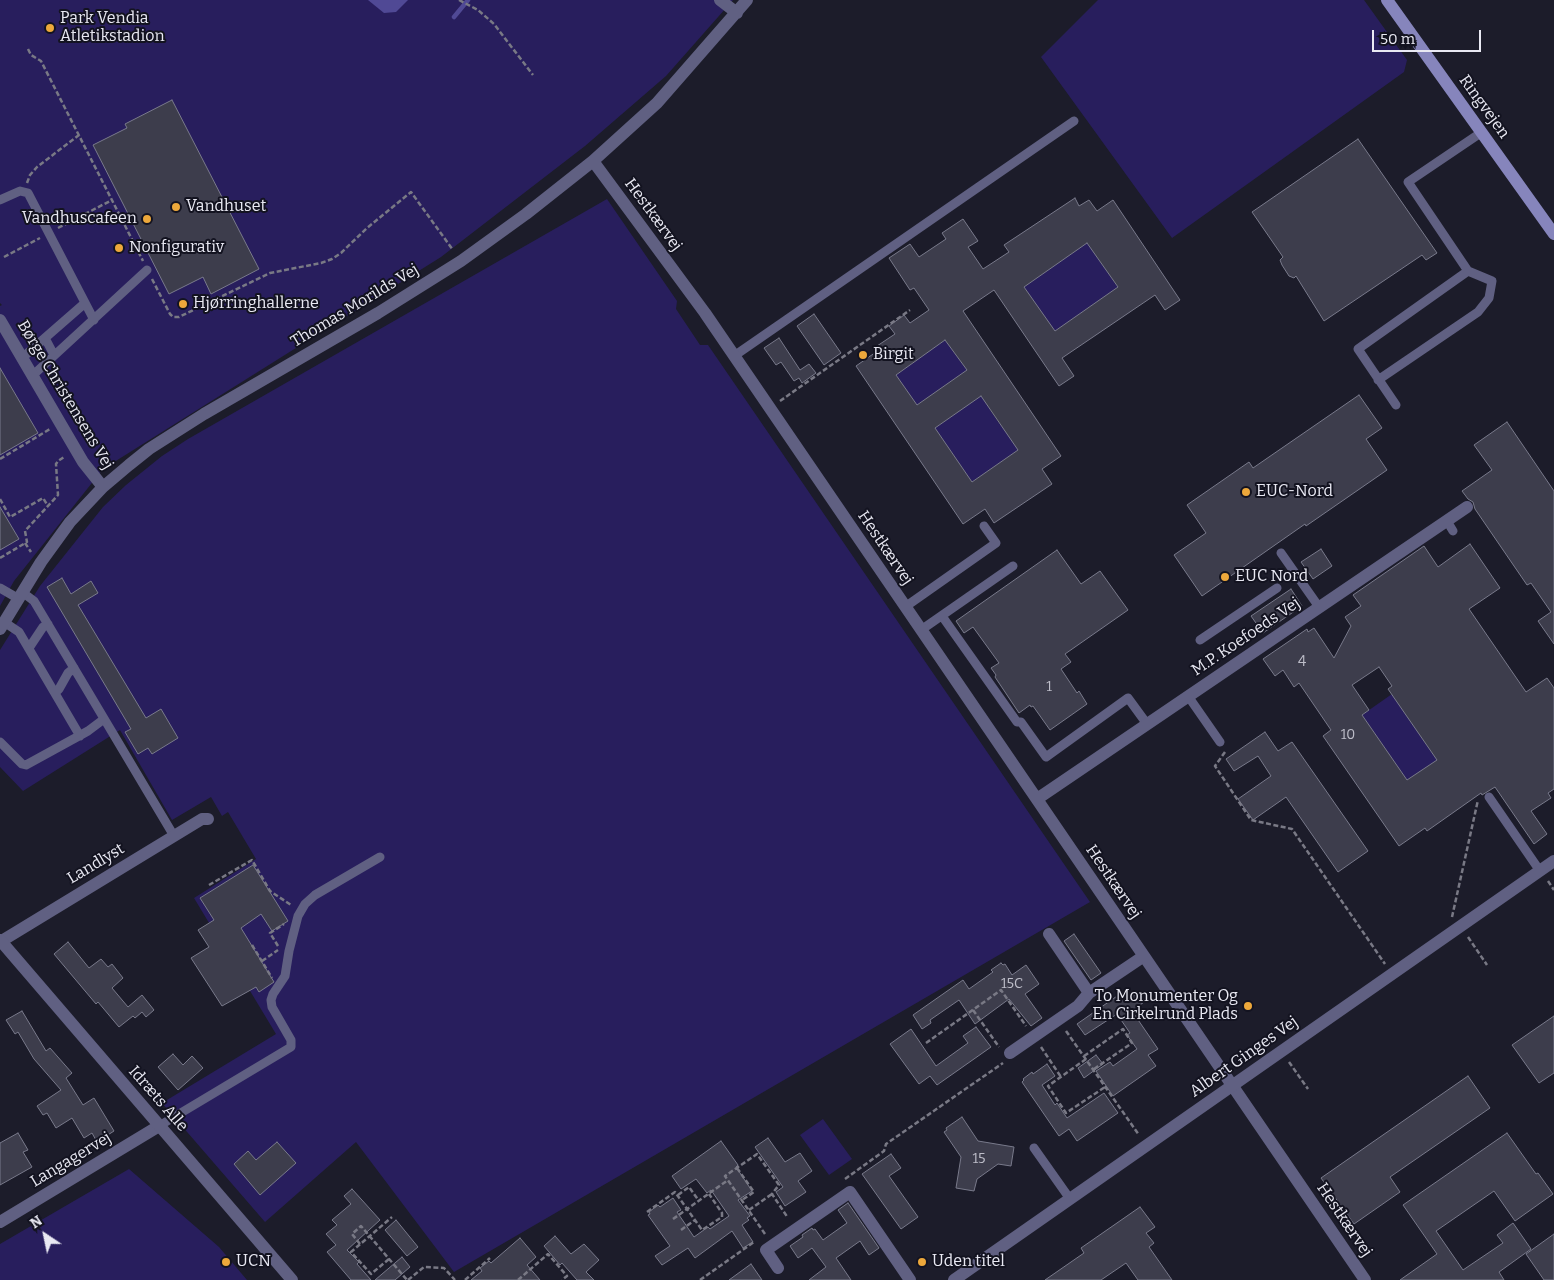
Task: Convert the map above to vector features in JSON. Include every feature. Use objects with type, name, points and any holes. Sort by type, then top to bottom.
[{"type":"main road","name":"Ringvejen","points":[[1387,0],[1552,228]]},
{"type":"street","points":[[720,0],[737,13]]},
{"type":"street","name":"Thomas Morilds Vej","points":[[2,625],[41,562],[70,522],[103,487],[149,449],[204,414],[378,313],[460,261],[526,214],[593,161],[656,103],[747,0]]},
{"type":"street","name":"Hestkærvej","points":[[593,161],[734,356],[1365,1280]]},
{"type":"street","name":"Børge Christensens Vej","points":[[0,320],[76,450],[91,474],[103,487]]},
{"type":"street","name":"M.P. Koefoeds Vej","points":[[1037,799],[1319,607],[1450,526],[1467,507]]},
{"type":"street","name":"Landlyst","points":[[0,941],[202,818],[208,819]]},
{"type":"street","name":"Albert Ginges Vej","points":[[954,1280],[1554,861]]},
{"type":"street","points":[[1049,934],[1089,993]]},
{"type":"street","name":"Idræts Alle","points":[[0,941],[292,1280]]},
{"type":"street","points":[[1010,1053],[1078,1006],[1089,993],[1144,956]]},
{"type":"street","name":"Langagervej","points":[[0,1222],[159,1126]]},
{"type":"street","points":[[778,1268],[766,1250],[850,1192],[910,1280]]},
{"type":"lane","points":[[734,356],[1074,121]]},
{"type":"lane","points":[[1378,380],[1478,312],[1489,298],[1492,281],[1468,271],[1408,182],[1482,132]]},
{"type":"lane","points":[[0,200],[16,192],[24,191],[30,197],[94,320]]},
{"type":"lane","points":[[32,376],[147,270]]},
{"type":"lane","points":[[1396,405],[1358,349],[1468,271]]},
{"type":"lane","points":[[22,358],[85,303]]},
{"type":"lane","points":[[45,338],[54,356]]},
{"type":"lane","points":[[905,607],[996,544],[984,526]]},
{"type":"lane","points":[[1280,553],[1319,607]]},
{"type":"lane","points":[[921,630],[1013,566]]},
{"type":"lane","points":[[0,588],[33,599],[174,836]]},
{"type":"lane","points":[[1200,640],[1277,588]]},
{"type":"lane","points":[[942,616],[1017,722],[1021,722],[1046,756],[1128,698],[1147,724]]},
{"type":"lane","points":[[28,648],[48,624]]},
{"type":"lane","points":[[2,625],[19,632],[80,736]]},
{"type":"lane","points":[[55,693],[60,689],[68,673],[74,668]]},
{"type":"lane","name":"M.P. Koefoeds Vej","points":[[1188,696],[1220,742]]},
{"type":"lane","points":[[0,742],[26,766],[80,736],[104,719]]},
{"type":"lane","points":[[1489,796],[1540,871]]},
{"type":"lane","points":[[159,1126],[292,1048],[291,1040],[271,1003],[273,994],[285,976],[289,951],[299,913],[315,895],[326,887],[380,857]]},
{"type":"lane","points":[[1034,1148],[1070,1199]]},
{"type":"path","points":[[459,0],[478,10],[494,24],[533,75]]},
{"type":"path","points":[[28,49],[31,55],[41,61],[168,311],[173,316],[179,317],[270,273],[332,259],[412,192],[460,261]]},
{"type":"path","points":[[24,191],[30,175],[37,167],[79,135]]},
{"type":"path","points":[[769,408],[910,310]]},
{"type":"path","points":[[0,459],[60,423]]},
{"type":"path","points":[[0,558],[27,542],[25,531],[58,495],[56,462],[76,450]]},
{"type":"path","points":[[0,499],[10,517],[43,498],[48,506]]},
{"type":"path","points":[[1220,742],[1226,749],[1215,766],[1251,820],[1292,829],[1392,974]]},
{"type":"path","points":[[1448,935],[1478,801],[1489,796]]},
{"type":"path","points":[[210,885],[252,860],[270,891],[299,913],[270,933],[280,949],[262,961]]},
{"type":"path","points":[[1460,927],[1487,965]]},
{"type":"path","points":[[252,945],[274,982],[280,985]]},
{"type":"path","points":[[926,1043],[1001,990],[1061,1077]]},
{"type":"path","points":[[1058,1020],[1146,1146]]},
{"type":"path","points":[[1093,1070],[1132,1043],[1123,1029],[1048,1086],[1066,1113],[1105,1086]]},
{"type":"path","points":[[1282,1051],[1308,1089]]},
{"type":"path","points":[[844,1179],[884,1151],[886,1144],[1008,1060],[1010,1053]]},
{"type":"path","points":[[748,1210],[772,1194],[780,1185],[757,1154],[725,1176],[748,1210],[766,1234]]},
{"type":"path","points":[[737,1168],[754,1192],[742,1200]]},
{"type":"path","points":[[673,1219],[728,1180]]},
{"type":"path","points":[[677,1195],[689,1187],[699,1201]]},
{"type":"path","points":[[646,1212],[675,1192],[702,1230],[722,1217],[722,1213],[709,1194]]},
{"type":"path","points":[[772,1194],[788,1218]]},
{"type":"path","points":[[389,1259],[371,1274],[352,1252],[392,1217]]},
{"type":"path","points":[[681,1230],[695,1220]]},
{"type":"path","points":[[360,1244],[352,1234],[361,1226],[407,1280],[424,1267],[444,1268],[455,1280]]},
{"type":"path","points":[[700,1280],[757,1240]]},
{"type":"path","points":[[518,1280],[548,1254],[567,1276],[562,1280]]},
{"type":"path","points":[[465,1280],[490,1258]]},
{"type":"shaded area","name":"Hjørringhallerne","points":[[0,0],[733,0],[666,76],[585,146],[441,257],[103,469],[14,581],[0,606],[0,306],[2,305],[0,303]]},
{"type":"shaded area","points":[[368,0],[408,0],[396,12],[384,13]]},
{"type":"shaded area","points":[[1098,0],[1364,0],[1407,60],[1404,72],[1172,238],[1041,57]]},
{"type":"shaded area","points":[[607,199],[677,301],[676,309],[700,345],[708,345],[1090,902],[454,1272],[356,1142],[265,1222],[162,1103],[276,1034],[194,898],[256,859],[228,812],[222,816],[211,797],[172,820],[120,730],[23,791],[0,767],[0,650],[40,586],[103,507],[126,485],[162,456],[188,439]]},
{"type":"shaded area","points":[[1095,237],[1097,257],[1118,287],[1054,332],[1024,287]]},
{"type":"shaded area","points":[[945,340],[967,370],[917,405],[896,375]]},
{"type":"shaded area","points":[[983,394],[990,410],[999,423],[1021,448],[972,482],[935,428]]},
{"type":"shaded area","points":[[1392,694],[1437,760],[1407,780],[1362,715]]},
{"type":"shaded area","points":[[823,1119],[852,1159],[829,1175],[800,1135]]},
{"type":"shaded area","points":[[129,1169],[219,1247],[247,1280],[0,1280],[0,1244]]},
{"type":"building","name":"Vandhuset","points":[[172,100],[259,269],[211,294],[203,277],[169,294],[93,145],[127,128],[125,124]]},
{"type":"building","points":[[1358,139],[1437,253],[1426,260],[1422,255],[1324,321],[1296,276],[1294,278],[1289,276],[1280,260],[1283,257],[1252,212]]},
{"type":"building","points":[[1075,198],[1079,206],[1089,200],[1097,211],[1113,200],[1180,300],[1165,310],[1155,295],[1062,358],[1074,376],[1059,386],[994,290],[963,311],[1061,456],[1042,469],[1052,484],[994,523],[985,509],[963,524],[856,366],[876,352],[874,348],[895,334],[889,326],[904,315],[910,323],[929,310],[914,288],[910,290],[889,258],[910,244],[919,257],[946,239],[942,233],[963,219],[978,241],[968,247],[983,269],[1009,252],[1004,245]],"holes":[[[1087,243],[1118,287],[1055,331],[1024,287]],[[945,340],[967,370],[917,405],[896,375]],[[981,396],[1018,450],[972,482],[935,428]]]},
{"type":"building","points":[[814,314],[841,353],[824,365],[797,326]]},
{"type":"building","points":[[779,338],[800,370],[809,364],[816,373],[802,383],[799,378],[794,381],[781,362],[776,365],[764,348]]},
{"type":"building","points":[[0,368],[38,433],[0,455]]},
{"type":"building","points":[[1359,395],[1382,428],[1366,439],[1387,470],[1306,526],[1305,524],[1202,596],[1174,555],[1206,533],[1187,505],[1249,462],[1253,468]]},
{"type":"building","points":[[1507,422],[1554,491],[1554,644],[1538,621],[1551,612],[1531,583],[1527,585],[1475,509],[1473,502],[1462,491],[1492,470],[1474,445]]},
{"type":"building","points":[[0,507],[19,539],[0,550]]},
{"type":"building","points":[[1470,544],[1500,588],[1469,609],[1526,692],[1547,678],[1554,688],[1554,789],[1548,793],[1551,798],[1531,811],[1547,834],[1534,844],[1495,787],[1482,795],[1481,793],[1427,831],[1425,828],[1399,846],[1323,736],[1331,730],[1299,683],[1294,687],[1283,670],[1275,676],[1263,659],[1307,629],[1308,632],[1314,628],[1334,658],[1351,626],[1345,617],[1361,606],[1353,595],[1424,546],[1438,567]],"holes":[[[1379,667],[1392,686],[1388,689],[1437,760],[1407,780],[1362,715],[1369,710],[1352,685]]]},
{"type":"building","points":[[1321,549],[1332,566],[1313,579],[1301,562]]},
{"type":"building","points":[[1057,550],[1081,584],[1100,571],[1128,610],[1065,654],[1071,662],[1061,669],[1087,704],[1050,730],[1033,706],[1031,707],[1030,705],[1019,713],[991,668],[999,663],[973,627],[964,633],[956,621]]},
{"type":"building","points":[[62,578],[71,594],[91,581],[98,593],[78,605],[146,718],[161,709],[178,738],[152,754],[148,748],[138,754],[125,732],[131,729],[47,587]]},
{"type":"building","points":[[1291,589],[1302,606],[1263,633],[1251,616]]},
{"type":"building","points":[[1265,732],[1278,751],[1292,742],[1368,851],[1338,872],[1286,797],[1253,820],[1238,799],[1271,776],[1258,756],[1234,771],[1226,759]]},
{"type":"building","points":[[253,865],[288,921],[272,931],[261,914],[241,928],[274,982],[259,992],[256,987],[222,1006],[191,958],[209,947],[198,930],[214,920],[200,898]]},
{"type":"building","points":[[1074,934],[1101,973],[1091,980],[1064,941]]},
{"type":"building","points":[[68,942],[89,968],[101,959],[108,967],[112,964],[123,978],[112,988],[128,1007],[142,995],[154,1010],[146,1017],[142,1012],[135,1018],[133,1016],[119,1027],[98,1002],[96,1004],[54,954]]},
{"type":"building","points":[[1001,963],[1005,964],[1012,975],[1026,965],[1039,984],[1025,994],[1042,1018],[1031,1026],[1009,999],[975,1024],[959,1000],[930,1020],[931,1023],[922,1029],[913,1015],[963,980],[969,989],[993,972],[991,970]]},
{"type":"building","points":[[1138,993],[1144,1002],[1132,1011],[1158,1049],[1148,1055],[1156,1066],[1113,1096],[1096,1071],[1110,1062],[1113,1066],[1137,1049],[1127,1035],[1130,1033],[1117,1014],[1085,1035],[1077,1024],[1120,994],[1125,1001]]},
{"type":"building","points":[[22,1011],[46,1051],[50,1048],[72,1073],[66,1078],[83,1105],[94,1098],[114,1131],[97,1142],[92,1133],[84,1138],[72,1118],[56,1128],[47,1113],[43,1115],[37,1106],[61,1090],[34,1059],[18,1032],[15,1034],[6,1020]]},
{"type":"building","points":[[1554,1016],[1554,1073],[1539,1083],[1512,1045]]},
{"type":"building","points":[[976,1027],[991,1047],[937,1085],[930,1076],[919,1084],[890,1044],[911,1029],[936,1066],[968,1043],[963,1036]]},
{"type":"building","points":[[173,1054],[183,1065],[192,1056],[203,1068],[178,1090],[158,1067]]},
{"type":"building","points":[[1096,1055],[1103,1064],[1084,1078],[1078,1068]]},
{"type":"building","points":[[1047,1064],[1055,1076],[1042,1085],[1055,1105],[1057,1103],[1067,1118],[1104,1093],[1118,1113],[1077,1141],[1069,1129],[1059,1136],[1022,1082],[1032,1072],[1033,1074]]},
{"type":"building","points":[[1468,1076],[1490,1108],[1390,1177],[1400,1192],[1354,1224],[1321,1178]]},
{"type":"building","points":[[962,1117],[978,1141],[1014,1147],[1011,1166],[998,1164],[977,1179],[974,1191],[956,1188],[961,1157],[944,1132],[947,1130],[946,1128]]},
{"type":"building","points":[[18,1133],[28,1150],[23,1152],[32,1167],[0,1185],[0,1143]]},
{"type":"building","points":[[1507,1133],[1536,1174],[1538,1173],[1553,1194],[1515,1221],[1494,1191],[1436,1231],[1463,1270],[1503,1243],[1497,1235],[1513,1223],[1531,1249],[1499,1272],[1504,1280],[1400,1280],[1437,1254],[1403,1205]]},
{"type":"building","points":[[768,1138],[785,1162],[800,1153],[812,1171],[798,1181],[806,1192],[785,1206],[776,1192],[783,1187],[755,1147]]},
{"type":"building","points":[[721,1141],[738,1165],[736,1167],[752,1191],[738,1200],[750,1216],[747,1218],[749,1220],[742,1225],[753,1242],[743,1248],[732,1231],[695,1258],[688,1248],[662,1265],[655,1256],[670,1246],[648,1215],[658,1205],[660,1207],[673,1198],[681,1210],[677,1212],[694,1237],[729,1216],[711,1190],[707,1193],[696,1179],[681,1189],[672,1176]]},
{"type":"building","points":[[277,1142],[296,1163],[260,1195],[234,1164],[248,1151],[256,1160]]},
{"type":"building","points":[[891,1154],[901,1168],[889,1176],[918,1217],[901,1229],[862,1174]]},
{"type":"building","points":[[352,1189],[380,1220],[347,1250],[359,1262],[357,1264],[371,1280],[351,1280],[327,1252],[336,1245],[326,1234],[337,1225],[332,1220],[351,1204],[344,1196]]},
{"type":"building","points":[[848,1203],[879,1248],[869,1255],[860,1241],[836,1258],[851,1280],[809,1280],[826,1267],[812,1248],[798,1258],[790,1246],[812,1228],[813,1230],[815,1229],[823,1240],[847,1223],[838,1210]]},
{"type":"building","points":[[1140,1207],[1155,1227],[1146,1233],[1154,1243],[1149,1247],[1172,1280],[1138,1280],[1126,1263],[1101,1280],[1045,1280],[1084,1253],[1081,1248]]},
{"type":"building","points":[[396,1220],[418,1247],[407,1256],[385,1230]]},
{"type":"building","points":[[1554,1234],[1554,1280],[1544,1280],[1526,1254]]},
{"type":"building","points":[[555,1236],[571,1254],[584,1244],[599,1260],[586,1272],[594,1280],[577,1280],[562,1263],[560,1265],[544,1246]]},
{"type":"building","points":[[520,1238],[536,1257],[527,1265],[540,1280],[471,1280],[482,1271],[480,1268],[489,1261],[491,1263]]},
{"type":"building","points":[[402,1257],[410,1267],[395,1280],[375,1280]]},
{"type":"building","points":[[751,1264],[762,1280],[729,1280]]},
{"type":"waterway","points":[[454,17],[468,0]]},
{"type":"place","name":"Park Vendia Atletikstadion","points":[[50,28]]},
{"type":"place","name":"Vandhuset","points":[[176,207]]},
{"type":"place","name":"Vandhuscafeen","points":[[147,219]]},
{"type":"place","name":"Nonfigurativ","points":[[119,248]]},
{"type":"place","name":"Hjørringhallerne","points":[[183,304]]},
{"type":"place","name":"Birgit","points":[[863,355]]},
{"type":"place","name":"EUC-Nord","points":[[1246,492]]},
{"type":"place","name":"EUC Nord","points":[[1225,577]]},
{"type":"place","name":"To Monumenter Og En Cirkelrund Plads","points":[[1248,1006]]},
{"type":"place","name":"UCN","points":[[226,1262]]},
{"type":"place","name":"Uden titel","points":[[922,1262]]}]
